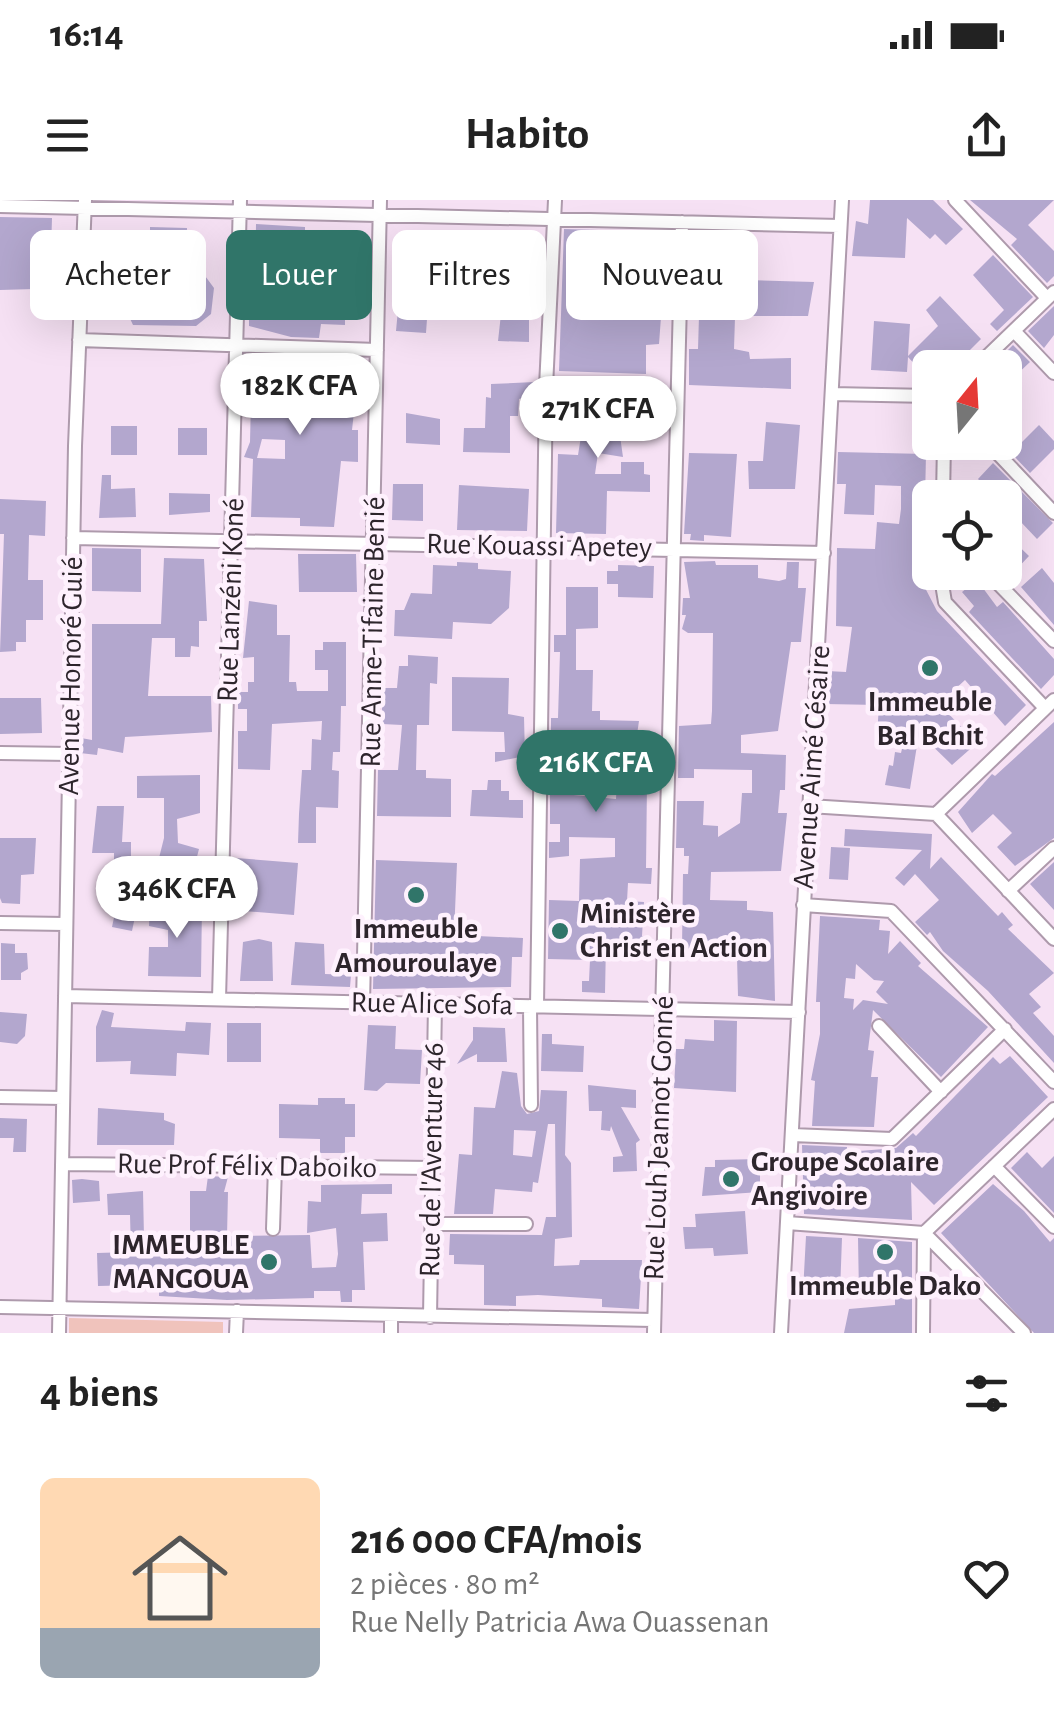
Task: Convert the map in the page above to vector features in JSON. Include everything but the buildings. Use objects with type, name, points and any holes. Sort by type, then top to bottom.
[{"type":"street","name":"Rue Anne-Tifaine Benié","points":[[362,1004],[376,544],[380,200]]},
{"type":"street","points":[[532,1106],[543,546],[555,200]]},
{"type":"street","name":"Avenue Aimé Césaire","points":[[782,1333],[842,200]]},
{"type":"street","points":[[955,200],[1050,295],[993,350]]},
{"type":"street","name":"Avenue Honoré Guié","points":[[60,1333],[65,924],[78,340],[85,204]]},
{"type":"street","points":[[0,206],[240,206],[379,215],[840,226]]},
{"type":"street","name":"Rue Lanzéni Koné","points":[[219,999],[240,206]]},
{"type":"street","name":"Rue Louh Jeannot Gonné","points":[[654,1326],[682,222]]},
{"type":"street","points":[[1014,330],[1054,373]]},
{"type":"street","points":[[78,340],[378,350]]},
{"type":"street","points":[[832,394],[912,396]]},
{"type":"street","points":[[1004,460],[1054,513]]},
{"type":"street","name":"Rue Kouassi Apetey","points":[[74,538],[234,538],[824,553]]},
{"type":"street","points":[[936,814],[1050,704],[945,602],[943,590]]},
{"type":"street","points":[[1004,590],[1054,641]]},
{"type":"street","points":[[0,753],[70,754]]},
{"type":"street","points":[[809,806],[936,814],[1054,939]]},
{"type":"street","points":[[1008,891],[1054,848]]},
{"type":"street","points":[[804,905],[892,911],[1054,1082]]},
{"type":"street","points":[[0,922],[65,924]]},
{"type":"street","name":"Rue Alice Sofa","points":[[64,996],[799,1012]]},
{"type":"street","name":"Rue de l'Aventure 46","points":[[430,1318],[435,1003]]},
{"type":"street","points":[[879,1026],[941,1092]]},
{"type":"street","points":[[792,1136],[892,1138],[1005,1029]]},
{"type":"street","points":[[0,1097],[63,1098]]},
{"type":"street","points":[[923,1333],[924,1233],[1054,1108]]},
{"type":"street","name":"Rue Prof Félix Daboiko","points":[[62,1164],[432,1168]]},
{"type":"street","points":[[273,1229],[275,1166]]},
{"type":"street","points":[[994,1166],[1054,1227]]},
{"type":"street","points":[[787,1223],[924,1233],[1024,1333]]},
{"type":"street","points":[[431,1224],[526,1224]]},
{"type":"street","points":[[0,1306],[391,1316],[524,1326],[654,1326]]},
{"type":"street","points":[[236,1333],[237,1311]]},
{"type":"street","points":[[391,1316],[391,1333]]},
{"type":"shaded area","points":[[69,1318],[223,1322],[223,1333],[69,1333]]},
{"type":"place","name":"Immeuble Bal Bchit","points":[[930,668]]},
{"type":"place","name":"Immeuble Amouroulaye","points":[[416,895]]},
{"type":"place","name":"Ministère Christ en Action","points":[[560,931]]},
{"type":"place","name":"Groupe Scolaire Angivoire","points":[[731,1179]]},
{"type":"place","name":"Immeuble Dako","points":[[885,1252]]},
{"type":"place","name":"IMMEUBLE MANGOUA","points":[[269,1262]]}]
